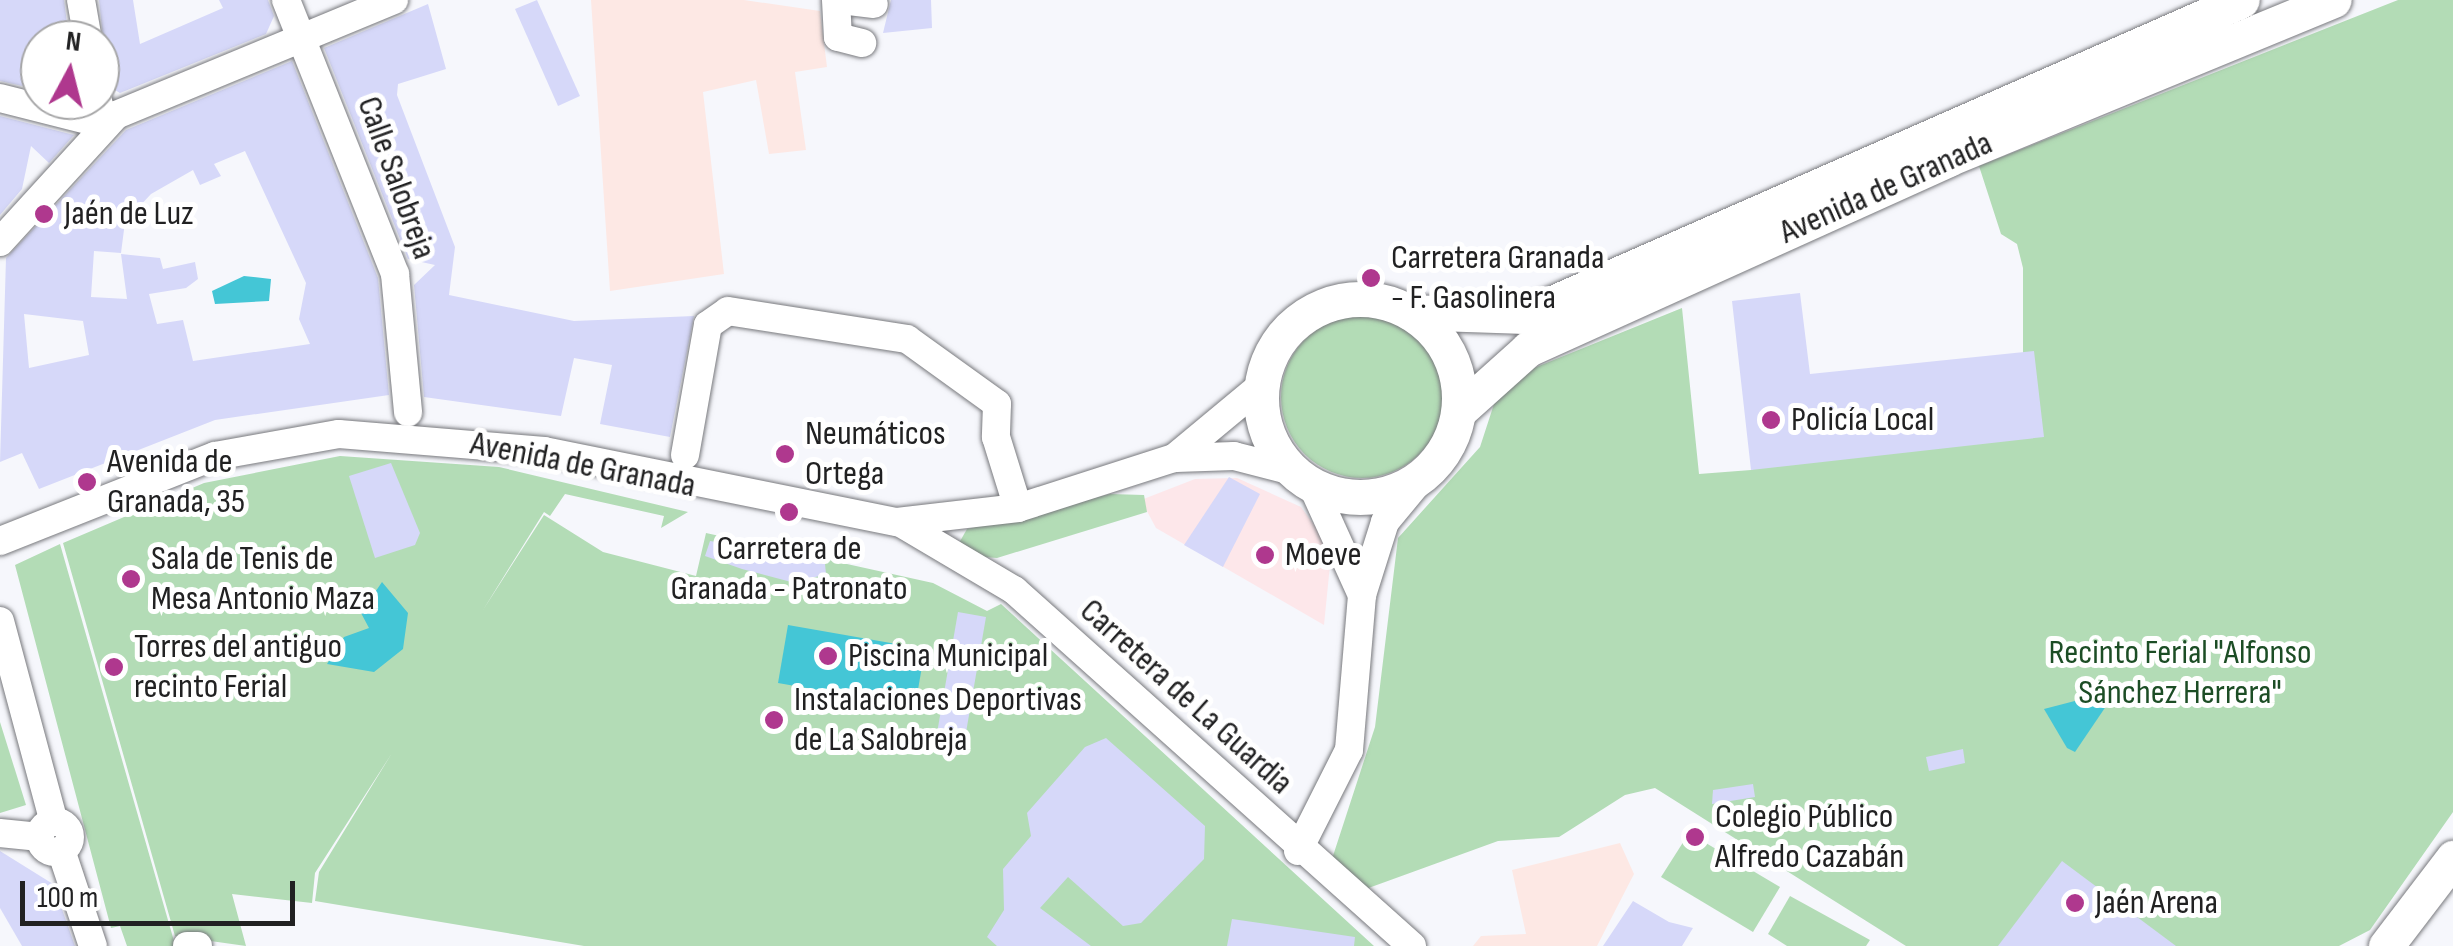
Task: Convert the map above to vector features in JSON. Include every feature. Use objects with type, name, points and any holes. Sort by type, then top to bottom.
[{"type":"main road","name":"Avenida de Granada","points":[[1410,312],[1524,316],[2242,0]]},
{"type":"main road","name":"Avenida de Granada","points":[[1459,411],[1528,350],[1965,151],[2334,0]]},
{"type":"main road","points":[[1364,300],[1410,312],[1449,354],[1459,411],[1447,447],[1424,475],[1361,498],[1302,478],[1267,432],[1262,384],[1280,340],[1317,310],[1364,300]]},
{"type":"main road","points":[[2386,946],[2453,858]]},
{"type":"street","name":"Calle Salobreja","points":[[286,0],[395,274],[408,412]]},
{"type":"street","points":[[120,105],[394,0]]},
{"type":"street","points":[[862,42],[838,38],[838,0],[874,4]]},
{"type":"street","points":[[0,242],[95,120]]},
{"type":"street","points":[[685,455],[708,325],[728,311],[907,339],[997,404],[996,437],[1018,508]]},
{"type":"street","name":"Avenida de Granada","points":[[1174,458],[1262,384]]},
{"type":"street","name":"Avenida de Granada","points":[[1,536],[216,456],[339,434],[544,451],[898,522],[1018,508],[1174,458],[1234,456],[1302,478]]},
{"type":"street","points":[[1298,851],[1348,750],[1362,595],[1386,522],[1424,475]]},
{"type":"street","points":[[1302,478],[1362,595]]},
{"type":"street","name":"Carretera de La Guardia","points":[[898,522],[1014,590],[1298,851],[1412,946]]},
{"type":"street","points":[[0,621],[52,836],[93,946]]},
{"type":"street","points":[[0,833],[52,836]]},
{"type":"street","points":[[187,946],[198,946]]},
{"type":"shaded area","points":[[591,0],[744,0],[820,11],[827,67],[795,72],[806,150],[769,154],[756,80],[703,92],[724,274],[610,291]]},
{"type":"shaded area","name":"Moeve","points":[[1237,478],[1301,507],[1320,533],[1330,565],[1324,625],[1156,528],[1141,500],[1195,479]]},
{"type":"shaded area","points":[[1620,843],[1634,874],[1597,946],[1473,946],[1481,936],[1526,934],[1512,870]]},
{"type":"green space","name":"Recinto Ferial \"Alfonso Sánchez Herrera\"","points":[[2398,0],[2453,0],[2453,812],[2370,930],[2339,946],[1906,946],[1655,788],[1625,795],[1559,837],[1498,841],[1363,890],[1331,862],[1375,727],[1398,538],[1480,447],[1494,404],[1529,370],[1682,308],[1699,474],[1751,470],[2023,353],[2023,268],[2017,244],[2001,234],[1979,166]]},
{"type":"green space","points":[[1362,316],[1393,322],[1419,340],[1437,366],[1443,397],[1437,428],[1419,454],[1393,472],[1362,478],[1331,472],[1305,454],[1287,428],[1281,397],[1287,366],[1305,340],[1331,322]]},
{"type":"green space","name":"Instalaciones Deportivas de La Salobreja","points":[[340,456],[499,467],[688,512],[661,528],[664,516],[565,494],[550,516],[544,512],[483,610],[544,515],[603,552],[696,576],[706,533],[933,583],[987,611],[1001,604],[1374,946],[584,946],[315,901],[319,872],[392,753],[315,873],[312,903],[232,894],[246,946],[175,936],[63,543],[204,483]]},
{"type":"green space","points":[[1110,494],[1144,495],[1147,512],[997,558],[972,556],[959,543],[967,529]]},
{"type":"green space","points":[[60,544],[173,946],[127,946],[120,926],[111,928],[15,565]]},
{"type":"green space","points":[[0,722],[26,805],[0,813]]},
{"type":"green space","points":[[1689,833],[1780,887],[1753,932],[1661,877]]},
{"type":"green space","points":[[1790,896],[1870,940],[1866,946],[1787,946],[1768,934]]},
{"type":"water","points":[[244,276],[271,279],[269,301],[215,304],[212,291]]},
{"type":"water","points":[[382,582],[408,613],[403,649],[374,672],[327,664],[344,637],[369,628],[361,613]]},
{"type":"water","points":[[788,625],[925,649],[915,707],[778,683]]},
{"type":"water","points":[[2117,690],[2075,752],[2067,748],[2044,709]]},
{"type":"building","points":[[0,0],[64,0],[67,20],[20,20],[20,86],[0,81]]},
{"type":"building","points":[[99,0],[133,0],[140,44],[223,8],[219,0],[268,0],[274,16],[266,34],[120,93],[120,20],[101,20]]},
{"type":"building","points":[[537,0],[580,96],[558,106],[515,9]]},
{"type":"building","points":[[891,0],[931,0],[932,28],[883,33]]},
{"type":"building","points":[[428,4],[446,69],[398,84],[397,95],[455,247],[449,295],[574,321],[694,316],[670,437],[600,424],[612,365],[574,358],[561,416],[424,397],[414,285],[435,265],[408,259],[324,48]]},
{"type":"building","points":[[292,61],[378,278],[389,395],[215,420],[39,489],[22,453],[0,462],[6,258],[126,130]],"holes":[[[245,151],[306,283],[299,319],[310,344],[193,361],[183,320],[157,324],[149,294],[186,288],[198,279],[195,262],[163,269],[160,258],[121,254],[127,299],[91,297],[94,251],[121,253],[125,222],[151,194],[193,170],[200,185],[221,176],[214,164]],[[24,314],[83,321],[89,355],[29,368]]]},
{"type":"building","points":[[0,116],[74,135],[49,163],[31,146],[22,189],[0,215]]},
{"type":"building","points":[[1800,293],[1810,374],[2034,351],[2044,437],[1751,470],[1732,301]]},
{"type":"building","points":[[391,463],[420,533],[415,545],[375,558],[349,476]]},
{"type":"building","points":[[1229,477],[1260,494],[1223,567],[1184,545]]},
{"type":"building","points":[[710,541],[809,557],[825,564],[826,574],[795,583],[742,569],[705,556]]},
{"type":"building","points":[[958,612],[986,617],[964,744],[936,739]]},
{"type":"building","points":[[1106,738],[1205,826],[1204,859],[1141,923],[1123,926],[1068,877],[1040,908],[1091,946],[997,946],[987,937],[1004,910],[1003,869],[1031,836],[1027,813],[1085,747]]},
{"type":"building","points":[[1963,749],[1965,763],[1929,771],[1926,757]]},
{"type":"building","points":[[1753,784],[1755,797],[1712,804],[1713,790]]},
{"type":"building","points":[[0,851],[53,884],[75,946],[22,946],[0,908]]},
{"type":"building","name":"Jaén Arena","points":[[2062,861],[2176,946],[1998,946]]},
{"type":"building","points":[[1633,901],[1669,922],[1693,928],[1682,946],[1603,946]]},
{"type":"building","points":[[1232,919],[1355,937],[1354,946],[1227,946]]},
{"type":"place","name":"Jaén de Luz","points":[[44,214]]},
{"type":"place","name":"Carretera Granada - F. Gasolinera","points":[[1371,278]]},
{"type":"place","name":"Policía Local","points":[[1771,420]]},
{"type":"place","name":"Neumáticos Ortega","points":[[785,454]]},
{"type":"place","name":"Avenida de Granada, 35","points":[[87,482]]},
{"type":"place","name":"Carretera de Granada - Patronato","points":[[789,512]]},
{"type":"place","name":"Moeve","points":[[1265,555]]},
{"type":"place","name":"Sala de Tenis de Mesa Antonio Maza","points":[[131,579]]},
{"type":"place","name":"Piscina Municipal","points":[[828,656]]},
{"type":"place","name":"Torres del antiguo recinto Ferial","points":[[114,667]]},
{"type":"place","name":"Instalaciones Deportivas de La Salobreja","points":[[774,720]]},
{"type":"place","name":"Colegio Público Alfredo Cazabán","points":[[1695,837]]},
{"type":"place","name":"Jaén Arena","points":[[2075,903]]}]
